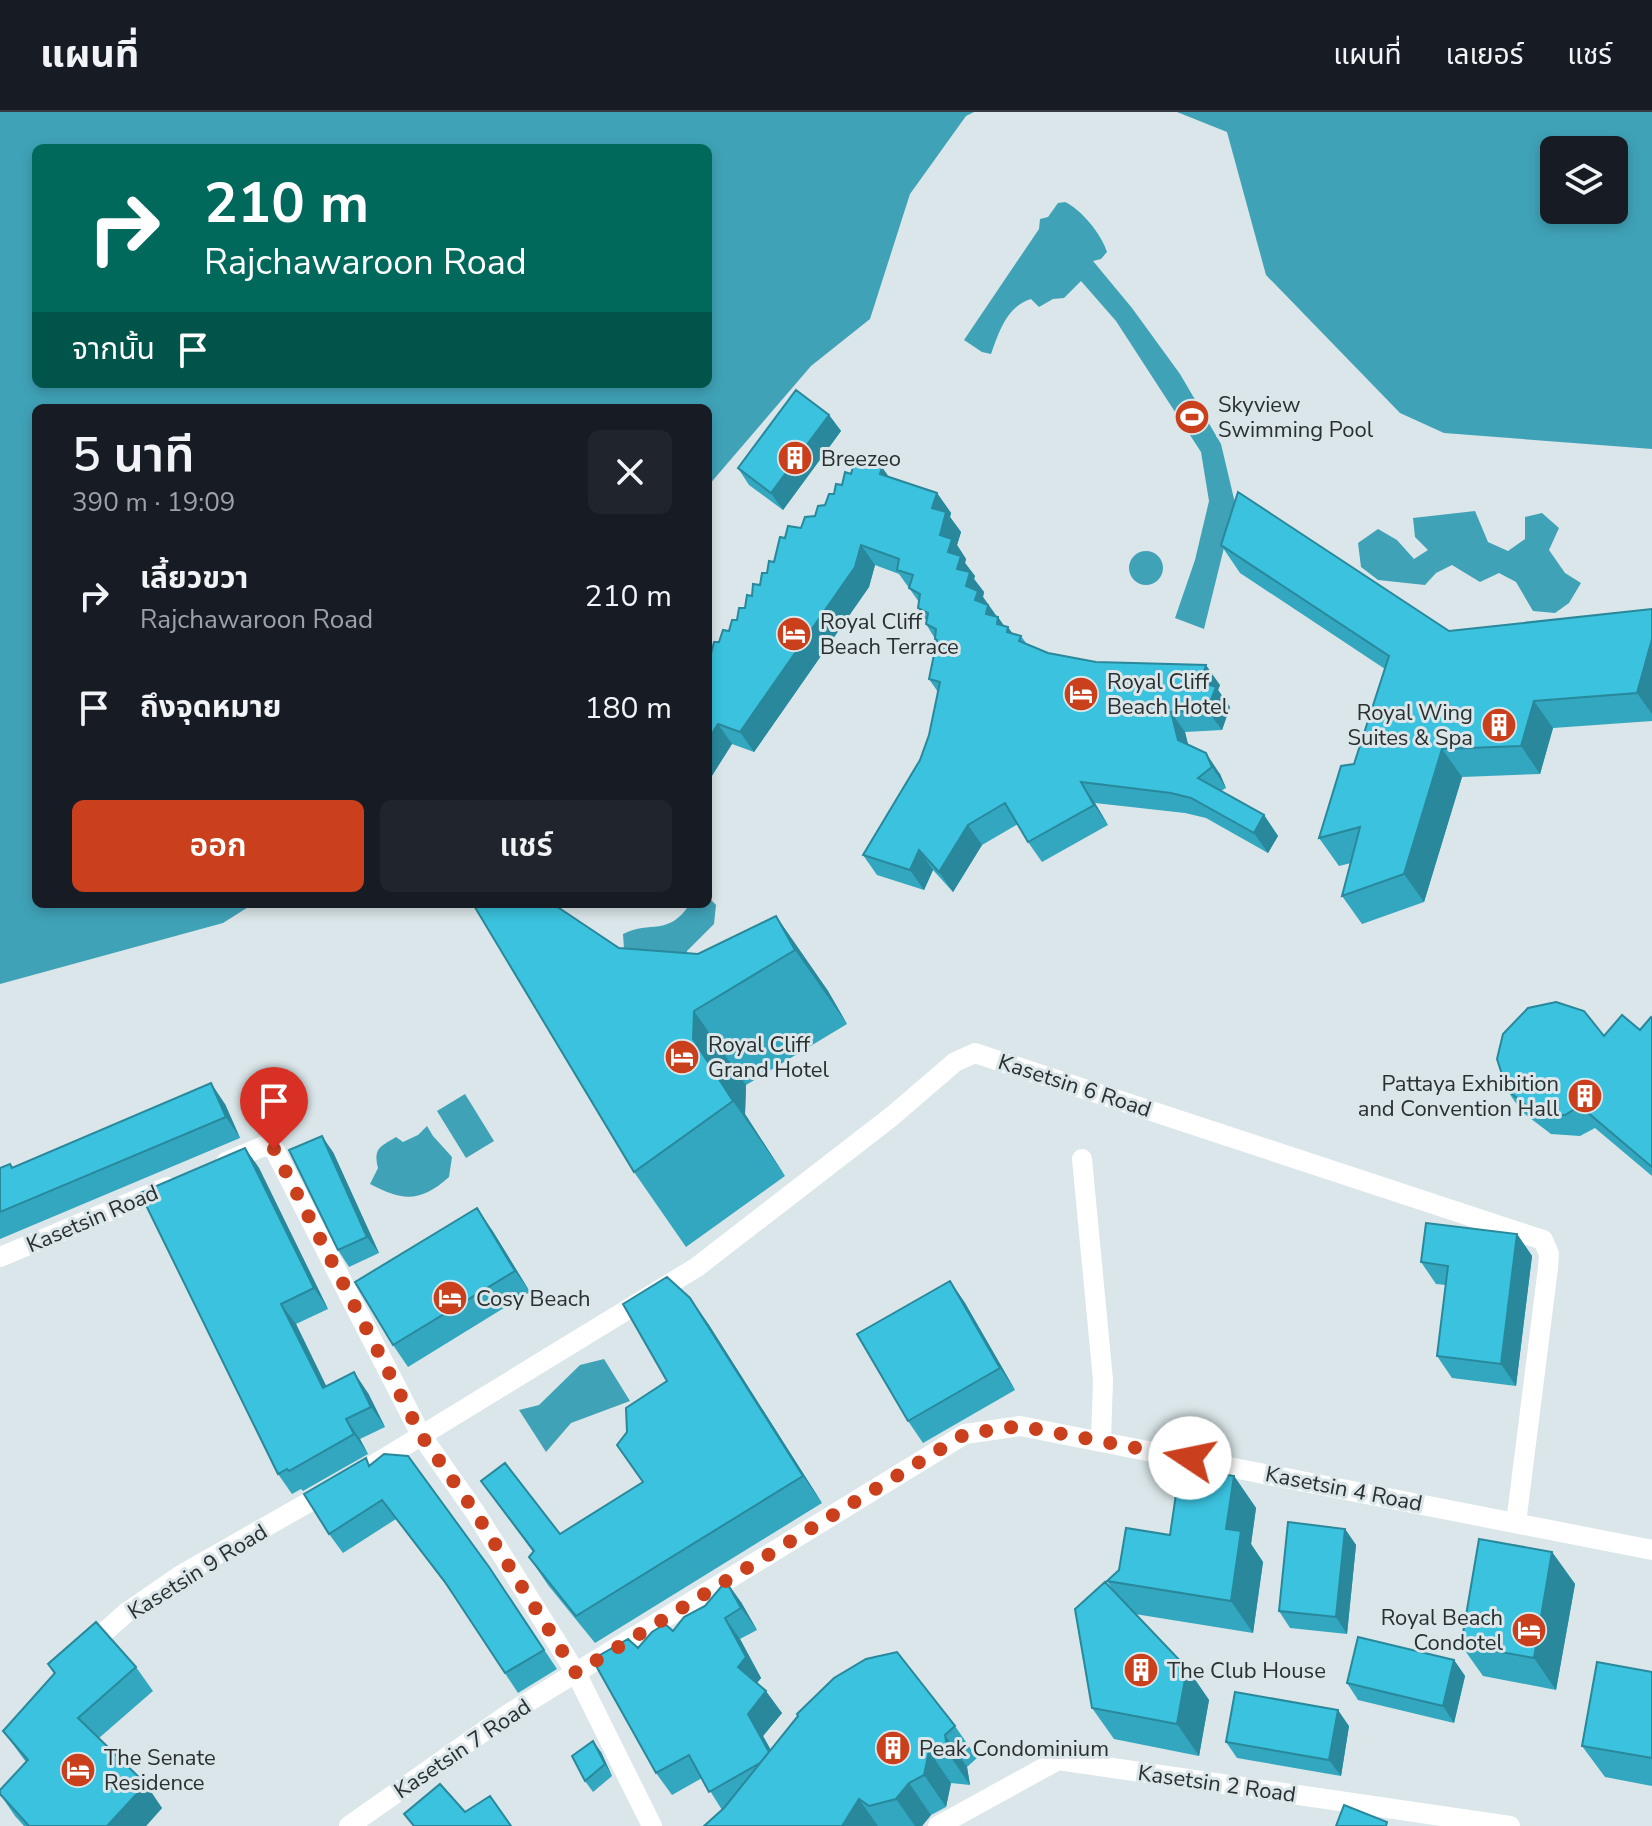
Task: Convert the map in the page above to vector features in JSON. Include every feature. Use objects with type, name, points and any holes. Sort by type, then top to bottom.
[{"type":"street","name":"Kasetsin 6 Road","points":[[421,1435],[697,1267],[891,1117],[955,1062],[975,1053],[1543,1240],[1549,1254],[1548,1268],[1516,1523]]},
{"type":"street","name":"Kasetsin Road","points":[[0,1257],[264,1146],[274,1149],[421,1435]]},
{"type":"street","points":[[1082,1159],[1103,1380],[1101,1440]]},
{"type":"street","name":"Kasetsin 4 Road","points":[[576,1673],[965,1434],[1020,1426],[1652,1550]]},
{"type":"street","name":"Kasetsin 9 Road","points":[[72,1660],[126,1613],[181,1575],[368,1469],[421,1435]]},
{"type":"street","points":[[421,1435],[475,1512],[576,1673],[652,1826]]},
{"type":"street","name":"Kasetsin 7 Road","points":[[349,1826],[510,1713],[576,1673]]},
{"type":"street","name":"Kasetsin 2 Road","points":[[938,1826],[1058,1760],[1435,1821],[1510,1826]]},
{"type":"water","points":[[0,112],[974,112],[966,116],[910,194],[870,319],[811,366],[712,481],[712,404],[32,404],[32,908],[247,908],[223,923],[0,984]]},
{"type":"water","points":[[1177,112],[1652,112],[1652,449],[1444,433],[1400,413],[1266,275],[1227,132]]},
{"type":"water","points":[[1065,202],[1084,216],[1101,238],[1107,252],[1101,259],[1093,261],[1180,374],[1221,444],[1235,503],[1204,629],[1175,618],[1195,560],[1209,501],[1201,452],[1116,321],[1081,281],[1064,298],[1053,299],[1039,307],[1031,299],[1016,307],[1005,321],[991,354],[964,340],[1039,229],[1040,219],[1048,217],[1058,203]]},
{"type":"water","points":[[1475,511],[1488,542],[1508,551],[1525,539],[1525,517],[1542,513],[1559,528],[1549,550],[1565,573],[1581,583],[1569,603],[1555,613],[1533,611],[1516,582],[1499,573],[1480,582],[1452,565],[1436,573],[1425,585],[1378,580],[1361,567],[1358,543],[1378,529],[1397,540],[1414,559],[1428,550],[1415,537],[1413,518]]},
{"type":"water","points":[[1146,551],[1158,556],[1163,568],[1158,580],[1146,585],[1134,580],[1129,568],[1134,556]]},
{"type":"water","points":[[712,901],[716,905],[714,924],[687,951],[688,965],[624,949],[623,934],[667,924],[687,908],[712,908]]},
{"type":"water","points":[[465,1094],[494,1141],[466,1158],[437,1111]]},
{"type":"water","points":[[427,1126],[452,1157],[449,1177],[429,1191],[411,1197],[392,1194],[370,1184],[378,1168],[376,1156],[379,1149],[396,1137],[403,1142],[418,1135]]},
{"type":"water","points":[[604,1359],[630,1401],[571,1423],[546,1452],[519,1410],[539,1405],[580,1365]]},
{"type":"building","points":[[796,390],[829,415],[771,493],[738,468]]},
{"type":"building","points":[[855,460],[882,467],[880,474],[937,493],[932,508],[946,512],[940,535],[952,539],[948,552],[961,556],[957,569],[970,572],[966,586],[978,591],[975,600],[988,605],[986,614],[998,617],[997,624],[1008,627],[1007,632],[1021,636],[1019,641],[1048,653],[1096,662],[1206,665],[1201,682],[1216,687],[1207,710],[1171,712],[1178,740],[1206,753],[1212,767],[1198,778],[1264,815],[1254,833],[1191,798],[1081,782],[1094,805],[1028,842],[1005,803],[968,825],[939,872],[919,850],[910,870],[863,855],[920,760],[929,735],[940,682],[929,679],[937,640],[936,629],[926,624],[928,613],[918,608],[920,594],[909,588],[913,575],[897,570],[899,559],[861,545],[855,567],[740,732],[718,724],[712,734],[714,642],[719,642],[723,630],[729,631],[732,620],[737,620],[739,608],[745,608],[747,595],[752,596],[753,584],[760,585],[762,573],[767,573],[769,561],[774,562],[780,537],[785,538],[788,526],[801,528],[805,517],[815,516],[818,506],[825,505],[829,494],[834,494],[836,484],[842,485],[845,472],[851,474]]},
{"type":"building","name":"Royal Wing Suites & Spa","points":[[1238,492],[1449,631],[1652,609],[1652,639],[1637,693],[1534,701],[1521,746],[1442,749],[1404,874],[1342,896],[1360,827],[1319,838],[1341,766],[1354,764],[1389,656],[1221,545]]},
{"type":"building","points":[[475,908],[559,908],[619,948],[698,954],[776,916],[795,950],[694,1011],[693,1039],[733,1101],[634,1172]]},
{"type":"building","name":"Pattaya Exhibition and Convention Hall","points":[[1556,1002],[1584,1011],[1604,1036],[1622,1015],[1640,1030],[1652,1018],[1652,1167],[1580,1106],[1565,1115],[1536,1113],[1507,1090],[1497,1059],[1503,1034],[1528,1008]]},
{"type":"building","points":[[211,1083],[226,1117],[0,1212],[0,1168],[10,1164],[12,1168]]},
{"type":"building","points":[[322,1136],[367,1237],[338,1250],[289,1150]]},
{"type":"building","points":[[245,1148],[314,1288],[281,1304],[323,1388],[354,1372],[371,1407],[346,1419],[354,1434],[289,1471],[287,1469],[278,1474],[140,1193]]},
{"type":"building","name":"Cosy Beach","points":[[477,1208],[515,1271],[393,1345],[355,1282]]},
{"type":"building","points":[[1426,1223],[1517,1234],[1501,1364],[1437,1356],[1448,1266],[1421,1262]]},
{"type":"building","points":[[667,1277],[690,1298],[803,1476],[576,1616],[529,1557],[534,1551],[481,1481],[505,1463],[560,1534],[643,1482],[617,1445],[627,1432],[626,1408],[667,1381],[623,1304]]},
{"type":"building","points":[[950,1281],[1000,1368],[908,1421],[857,1334]]},
{"type":"building","points":[[384,1454],[408,1456],[489,1567],[544,1650],[505,1673],[445,1582],[382,1500],[329,1534],[304,1494],[366,1458],[369,1466]]},
{"type":"building","points":[[1180,1467],[1234,1476],[1226,1529],[1241,1531],[1231,1601],[1107,1581],[1119,1570],[1126,1528],[1170,1535]]},
{"type":"building","points":[[1288,1522],[1345,1529],[1336,1617],[1279,1611]]},
{"type":"building","points":[[1479,1539],[1552,1552],[1534,1658],[1461,1645]]},
{"type":"building","points":[[726,1581],[741,1608],[725,1618],[746,1657],[738,1667],[766,1691],[748,1714],[769,1752],[760,1763],[709,1792],[689,1755],[656,1773],[594,1662],[600,1655],[628,1639],[638,1648],[652,1632],[665,1624],[673,1631],[684,1617],[705,1606]]},
{"type":"building","name":"The Club House","points":[[1105,1582],[1187,1668],[1177,1724],[1092,1708],[1075,1609]]},
{"type":"building","points":[[96,1622],[136,1667],[78,1718],[146,1784],[107,1826],[29,1826],[0,1794],[0,1790],[28,1760],[3,1731],[55,1673],[48,1664]]},
{"type":"building","points":[[1358,1637],[1454,1660],[1443,1706],[1347,1683]]},
{"type":"building","name":"Peak Condominium","points":[[897,1652],[955,1726],[945,1735],[948,1753],[929,1751],[924,1775],[909,1783],[896,1799],[869,1806],[859,1799],[842,1826],[704,1826],[724,1808],[797,1714],[834,1678],[866,1659]]},
{"type":"building","points":[[1597,1662],[1652,1672],[1652,1758],[1582,1746]]},
{"type":"building","points":[[1235,1692],[1338,1710],[1329,1760],[1226,1742]]},
{"type":"building","points":[[593,1741],[605,1764],[585,1781],[572,1756]]},
{"type":"building","points":[[440,1784],[465,1812],[490,1796],[511,1826],[414,1826],[404,1814]]},
{"type":"building","points":[[1344,1805],[1387,1822],[1386,1826],[1336,1826]]},
{"type":"place","name":"Skyview Swimming Pool","points":[[1192,417]]},
{"type":"place","name":"Breezeo","points":[[795,458]]},
{"type":"place","name":"Royal Cliff Beach Terrace","points":[[794,634]]},
{"type":"place","name":"Royal Cliff Beach Hotel","points":[[1081,694]]},
{"type":"place","name":"Royal Wing Suites & Spa","points":[[1499,725]]},
{"type":"place","name":"Royal Cliff Grand Hotel","points":[[682,1057]]},
{"type":"place","name":"Pattaya Exhibition and Convention Hall","points":[[1585,1096]]},
{"type":"place","name":"Cosy Beach","points":[[450,1298]]},
{"type":"place","name":"Royal Beach Condotel","points":[[1529,1630]]},
{"type":"place","name":"The Club House","points":[[1141,1670]]},
{"type":"place","name":"Peak Condominium","points":[[893,1748]]},
{"type":"place","name":"The Senate Residence","points":[[78,1770]]},
{"type":"route","points":[[274,1149],[421,1435],[475,1512],[576,1673],[965,1434],[1020,1426],[1190,1458]]}]
